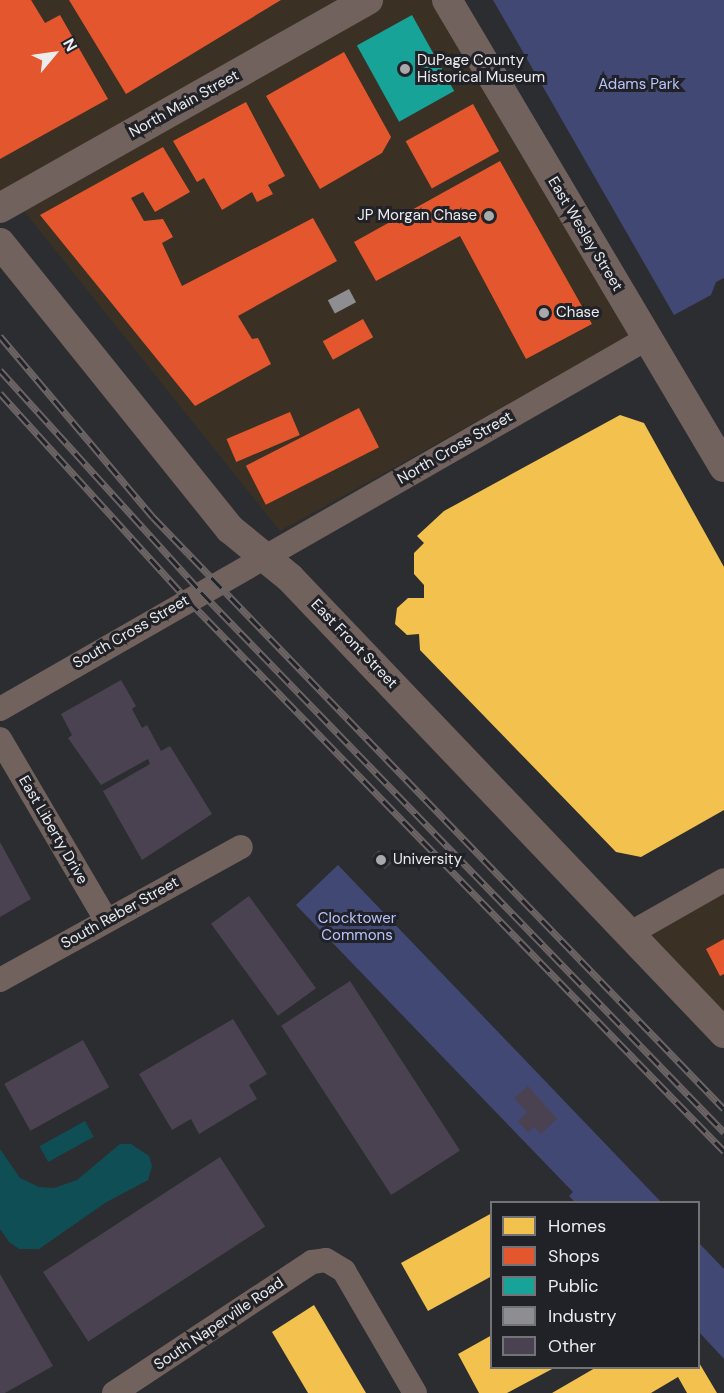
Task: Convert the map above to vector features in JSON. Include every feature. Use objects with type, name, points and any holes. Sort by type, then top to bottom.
[{"type":"street","name":"North Main Street","points":[[0,207],[368,0]]},
{"type":"street","name":"East Wesley Street","points":[[447,0],[724,467]]},
{"type":"street","name":"East Front Street","points":[[0,243],[230,529],[298,585],[724,1033]]},
{"type":"street","name":"North Cross Street","points":[[263,557],[646,339]]},
{"type":"street","name":"South Cross Street","points":[[0,709],[263,557]]},
{"type":"street","name":"East Liberty Drive","points":[[0,739],[106,920]]},
{"type":"street","name":"South Reber Street","points":[[0,980],[241,847]]},
{"type":"street","points":[[629,934],[724,880]]},
{"type":"street","name":"South Naperville Road","points":[[114,1393],[312,1262],[326,1260],[344,1271],[415,1393]]},
{"type":"shaded area","points":[[0,0],[340,0],[0,192]]},
{"type":"shaded area","points":[[385,0],[434,0],[632,335],[280,531],[24,211]]},
{"type":"shaded area","points":[[724,892],[724,1015],[647,935]]},
{"type":"shaded area","points":[[85,1121],[94,1137],[48,1162],[40,1146]]},
{"type":"shaded area","points":[[120,1144],[131,1144],[149,1156],[152,1166],[148,1180],[105,1203],[39,1249],[19,1249],[9,1242],[0,1229],[0,1149],[20,1178],[39,1187],[54,1188],[77,1180]]},
{"type":"green space","name":"Adams Park","points":[[493,0],[724,0],[724,278],[716,282],[711,295],[674,315]]},
{"type":"green space","name":"Clocktower Commons","points":[[338,865],[660,1201],[574,1201],[569,1196],[573,1192],[296,905]]},
{"type":"green space","points":[[700,1244],[724,1269],[724,1359],[700,1333]]},
{"type":"building: Homes","points":[[620,415],[644,423],[724,567],[724,810],[641,857],[616,852],[420,650],[419,634],[407,635],[395,624],[397,608],[408,598],[424,598],[424,585],[414,574],[414,553],[424,543],[417,536],[444,511]]},
{"type":"building: Homes","points":[[490,1214],[490,1277],[428,1311],[401,1263]]},
{"type":"building: Homes","points":[[314,1305],[366,1393],[308,1393],[272,1332]]},
{"type":"building: Homes","points":[[490,1336],[490,1369],[552,1369],[507,1393],[479,1393],[458,1354]]},
{"type":"building: Homes","points":[[700,1364],[717,1393],[687,1393],[678,1377],[651,1393],[552,1393],[593,1369],[700,1369]]},
{"type":"building: Shops","points":[[0,0],[31,0],[45,23],[60,15],[108,99],[0,159]]},
{"type":"building: Shops","points":[[69,0],[281,0],[126,94]]},
{"type":"building: Shops","points":[[344,52],[391,137],[382,153],[320,189],[266,96]]},
{"type":"building: Shops","points":[[246,102],[285,176],[268,185],[273,194],[257,202],[252,192],[222,210],[204,178],[197,182],[173,141]]},
{"type":"building: Shops","points":[[473,104],[499,151],[432,189],[406,141]]},
{"type":"building: Shops","points":[[163,147],[190,192],[155,212],[143,192],[131,198],[144,221],[163,219],[173,237],[162,243],[182,286],[313,218],[337,261],[238,316],[252,339],[258,338],[271,364],[195,406],[40,215]]},
{"type":"building: Shops","points":[[500,161],[592,324],[526,359],[460,236],[376,281],[354,242]]},
{"type":"building: Shops","points":[[363,319],[373,337],[333,360],[323,341]]},
{"type":"building: Shops","points":[[359,408],[379,447],[266,505],[246,466]]},
{"type":"building: Shops","points":[[290,412],[300,435],[236,462],[226,439]]},
{"type":"building: Shops","points":[[724,939],[724,974],[720,976],[706,949]]},
{"type":"building: Public","name":"DuPage County Historical Museum","points":[[412,15],[454,91],[399,122],[357,46]]},
{"type":"building: Industry","points":[[349,289],[356,302],[335,314],[328,300]]},
{"type":"building: Other","points":[[121,680],[136,706],[132,709],[142,728],[147,725],[161,751],[170,746],[212,814],[142,860],[103,791],[150,764],[148,759],[101,785],[68,738],[72,735],[61,714]]},
{"type":"building: Other","points":[[0,842],[31,899],[0,917]]},
{"type":"building: Other","name":"University","points":[[379,850],[391,863],[385,869],[372,856]]},
{"type":"building: Other","points":[[249,896],[316,988],[278,1016],[211,924]]},
{"type":"building: Other","points":[[350,981],[460,1150],[391,1195],[281,1026]]},
{"type":"building: Other","points":[[233,1019],[267,1074],[249,1085],[257,1099],[199,1134],[191,1119],[172,1130],[139,1074]]},
{"type":"building: Other","points":[[83,1040],[109,1087],[30,1131],[4,1084]]},
{"type":"building: Other","points":[[528,1086],[557,1119],[541,1134],[534,1127],[528,1133],[518,1121],[527,1112],[514,1098]]},
{"type":"building: Other","points":[[220,1157],[265,1227],[88,1342],[43,1272]]},
{"type":"building: Other","points":[[0,1274],[53,1366],[5,1393],[0,1393]]},
{"type":"railway","points":[[0,336],[153,517],[724,1109]]},
{"type":"railway","points":[[0,370],[201,592],[724,1132]]},
{"type":"railway","points":[[0,393],[188,600],[724,1151]]},
{"type":"place","name":"DuPage County Historical Museum","points":[[405,69]]},
{"type":"place","name":"JP Morgan Chase","points":[[489,216]]},
{"type":"place","name":"Chase","points":[[544,313]]},
{"type":"place","name":"University","points":[[381,860]]}]
